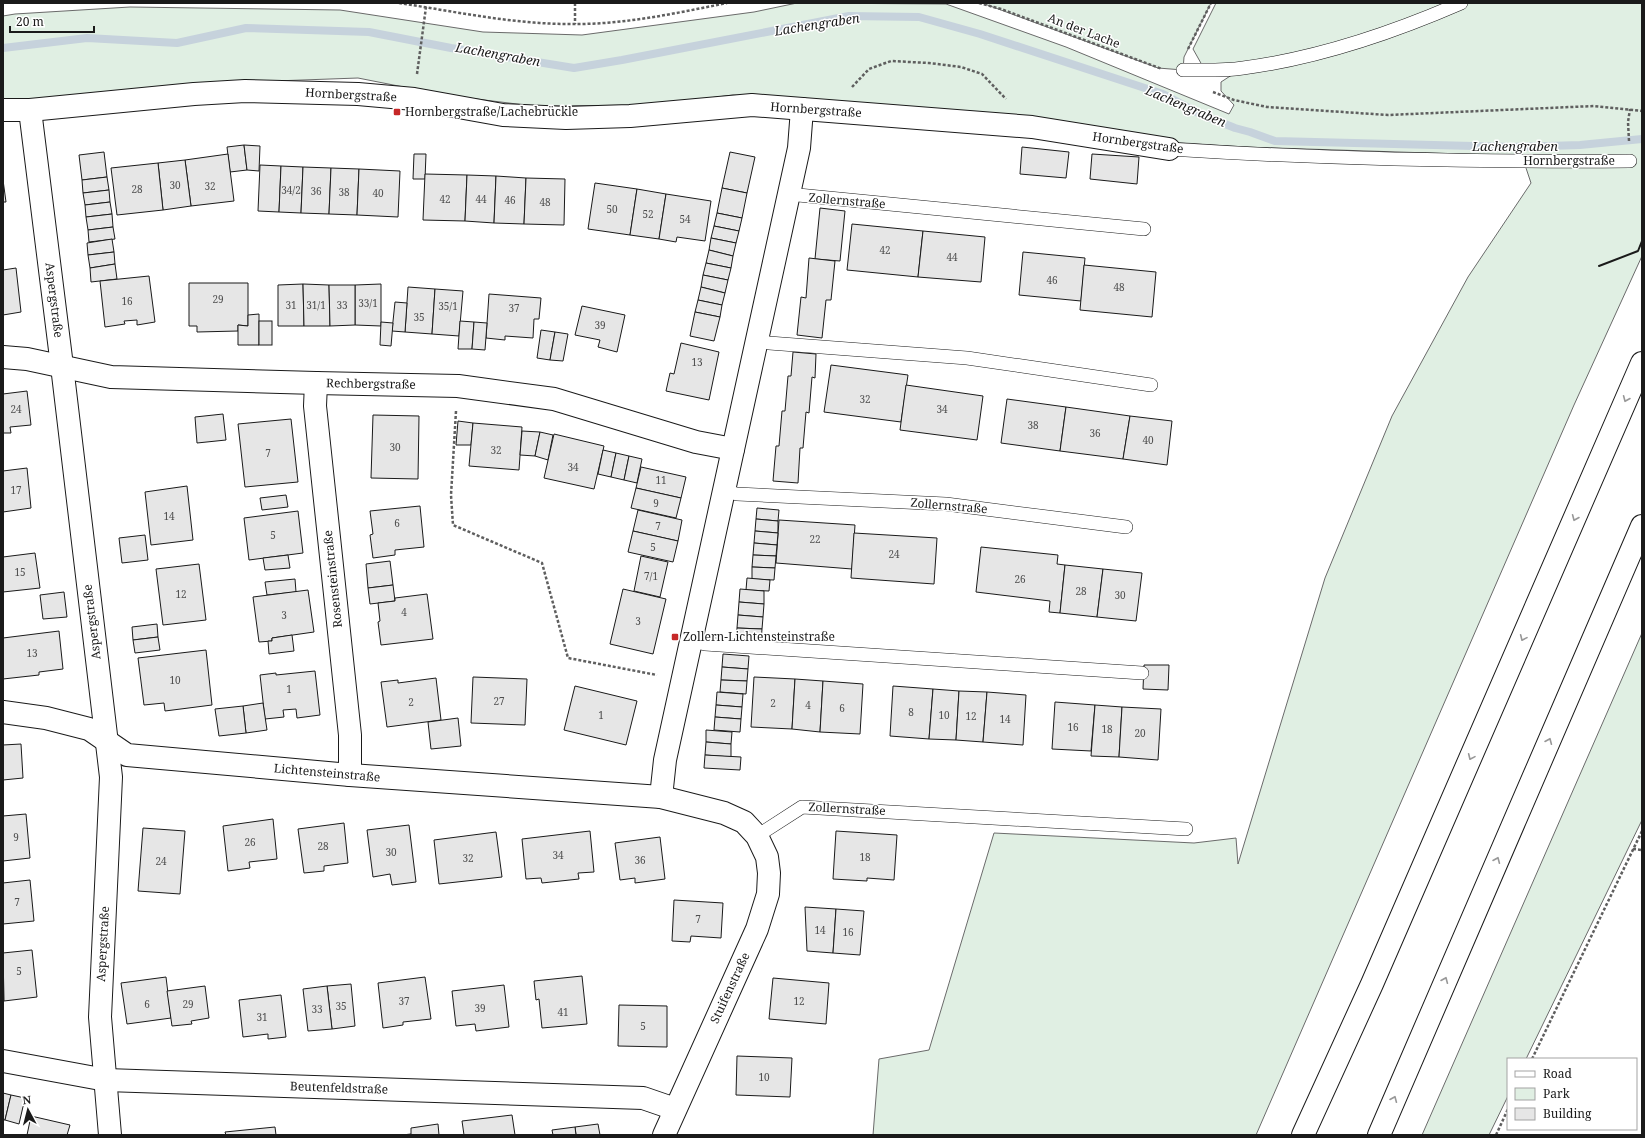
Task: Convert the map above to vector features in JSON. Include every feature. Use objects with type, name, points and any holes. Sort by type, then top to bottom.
[{"type":"main road","name":"Hornbergstraße","points":[[3,110],[30,110],[194,94],[245,91],[358,94],[414,99],[503,115],[566,118],[630,116],[746,105],[1032,127],[1169,149]]},
{"type":"main road","points":[[757,836],[744,822],[724,813],[661,797],[665,760],[799,148],[802,109]]},
{"type":"main road","name":"Aspergstraße","points":[[30,110],[62,366],[102,710],[108,742],[111,777],[100,1017],[110,1135]]},
{"type":"main road","name":"Rechbergstraße","points":[[3,357],[27,359],[111,376],[458,386],[554,399],[696,442],[733,450]]},
{"type":"main road","points":[[1304,1135],[1372,984],[1642,363]]},
{"type":"main road","name":"Rosensteinstraße","points":[[316,383],[315,406],[350,735],[350,775]]},
{"type":"main road","points":[[1379,1135],[1642,526]]},
{"type":"main road","name":"Lichtensteinstraße","points":[[3,712],[46,718],[89,729],[127,755],[350,775],[661,797]]},
{"type":"main road","name":"Stuifenstraße","points":[[664,1135],[757,929],[768,894],[769,873],[767,857],[757,836]]},
{"type":"main road","name":"Beutenfeldstraße","points":[[3,1061],[106,1080],[643,1098],[675,1109]]},
{"type":"lane","points":[[1183,70],[1242,68],[1311,55],[1401,28],[1461,3]]},
{"type":"lane","name":"Hornbergstraße","points":[[1169,149],[1245,154],[1526,162],[1630,161]]},
{"type":"lane","name":"Zollernstraße","points":[[788,194],[1144,229]]},
{"type":"lane","points":[[757,340],[770,343],[967,358],[1151,386]]},
{"type":"lane","name":"Zollernstraße","points":[[724,491],[737,494],[946,504],[1126,526]]},
{"type":"lane","points":[[691,641],[705,644],[1142,673]]},
{"type":"lane","name":"Zollernstraße","points":[[757,836],[802,807],[1186,829]]},
{"type":"path","points":[[399,3],[497,19],[576,24],[636,19],[727,3]]},
{"type":"path","points":[[575,3],[576,24]]},
{"type":"path","name":"An der Lache","points":[[979,3],[1001,9],[1158,68],[1183,70]]},
{"type":"path","points":[[1211,3],[1184,57],[1183,70],[1189,80],[1199,87],[1249,104],[1287,109],[1388,115],[1594,106],[1642,111]]},
{"type":"path","points":[[421,48],[426,7]]},
{"type":"path","points":[[830,111],[868,69],[891,61],[929,63],[961,67],[982,74],[1032,127]]},
{"type":"path","points":[[1630,109],[1628,122],[1630,144]]},
{"type":"path","points":[[458,386],[451,495],[453,525],[542,563],[568,658],[683,680]]},
{"type":"path","points":[[1532,1058],[1642,831]]},
{"type":"path","points":[[1633,849],[1642,850]]},
{"type":"path","points":[[1496,1135],[1507,1111]]},
{"type":"green space","points":[[797,3],[946,4],[1066,47],[1229,114],[1234,105],[1221,91],[1221,82],[1241,69],[1202,65],[1193,49],[1216,3],[1642,3],[1642,256],[1574,405],[1256,1135],[873,1135],[879,1059],[929,1050],[994,833],[1194,843],[1236,838],[1238,864],[1325,578],[1392,416],[1468,277],[1531,183],[1522,156],[1245,147],[1169,142],[1146,135],[1007,114],[733,95],[653,105],[533,106],[444,95],[358,78],[190,84],[35,101],[3,101],[3,16],[15,14],[130,7],[340,10],[483,32],[582,35],[754,12]]},
{"type":"green space","points":[[982,3],[1211,3],[1184,57],[1183,70],[1158,68]]},
{"type":"green space","points":[[1642,633],[1642,820],[1526,1058],[1507,1058],[1507,1098],[1489,1135],[1422,1135]]},
{"type":"building","points":[[244,145],[247,170],[230,172],[227,147]]},
{"type":"building","points":[[244,145],[260,146],[259,171],[247,170]]},
{"type":"building","points":[[1022,147],[1069,152],[1066,178],[1020,174]]},
{"type":"building","points":[[104,152],[107,177],[82,180],[79,155]]},
{"type":"building","points":[[730,152],[755,157],[747,193],[722,188]]},
{"type":"building","points":[[228,154],[234,201],[191,206],[185,160]]},
{"type":"building","points":[[414,154],[426,154],[425,179],[413,179]]},
{"type":"building","points":[[1092,154],[1139,157],[1137,184],[1090,179]]},
{"type":"building","points":[[185,160],[191,206],[163,210],[158,163]]},
{"type":"building","points":[[158,163],[163,210],[117,215],[111,168]]},
{"type":"building","points":[[260,165],[281,166],[279,212],[258,211]]},
{"type":"building","points":[[281,166],[303,167],[301,213],[279,212]]},
{"type":"building","points":[[303,167],[331,168],[329,214],[301,213]]},
{"type":"building","points":[[331,168],[359,169],[357,215],[329,214]]},
{"type":"building","points":[[359,169],[400,171],[398,217],[357,215]]},
{"type":"building","points":[[425,174],[467,175],[465,221],[423,220]]},
{"type":"building","points":[[467,175],[496,176],[494,223],[465,221]]},
{"type":"building","points":[[496,176],[526,178],[524,224],[494,223]]},
{"type":"building","points":[[107,177],[109,190],[83,193],[82,180]]},
{"type":"building","points":[[526,178],[565,179],[564,225],[524,224]]},
{"type":"building","points":[[3,180],[6,202],[3,202]]},
{"type":"building","points":[[595,183],[637,189],[630,235],[588,229]]},
{"type":"building","points":[[722,188],[747,193],[742,218],[717,213]]},
{"type":"building","points":[[637,189],[666,194],[659,239],[630,235]]},
{"type":"building","points":[[109,190],[110,202],[85,205],[83,193]]},
{"type":"building","points":[[666,194],[711,201],[705,241],[677,237],[676,242],[659,239]]},
{"type":"building","points":[[110,202],[112,214],[86,217],[85,205]]},
{"type":"building","points":[[820,208],[845,211],[840,261],[815,259]]},
{"type":"building","points":[[717,213],[742,218],[739,231],[714,226]]},
{"type":"building","points":[[112,214],[113,227],[88,230],[86,217]]},
{"type":"building","points":[[852,224],[923,231],[918,277],[847,270]]},
{"type":"building","points":[[714,226],[739,231],[736,243],[711,238]]},
{"type":"building","points":[[113,227],[115,239],[89,242],[88,230]]},
{"type":"building","points":[[923,231],[985,237],[981,282],[918,277]]},
{"type":"building","points":[[711,238],[736,243],[733,256],[709,250]]},
{"type":"building","points":[[112,239],[114,252],[88,255],[87,243]]},
{"type":"building","points":[[709,250],[733,256],[731,268],[706,263]]},
{"type":"building","points":[[114,252],[115,264],[90,268],[88,255]]},
{"type":"building","points":[[1023,252],[1085,258],[1081,301],[1019,295]]},
{"type":"building","points":[[809,258],[835,261],[831,300],[826,300],[822,338],[797,335],[801,297],[806,298]]},
{"type":"building","points":[[706,263],[731,268],[728,280],[703,275]]},
{"type":"building","points":[[115,264],[117,279],[91,282],[90,268]]},
{"type":"building","points":[[1084,265],[1156,272],[1152,317],[1080,310]]},
{"type":"building","points":[[16,268],[21,312],[3,315],[3,270]]},
{"type":"building","points":[[703,275],[728,280],[725,293],[701,287]]},
{"type":"building","points":[[149,276],[155,322],[137,325],[137,320],[124,321],[125,324],[105,327],[100,281]]},
{"type":"building","points":[[189,283],[248,283],[248,326],[238,325],[238,331],[197,332],[197,326],[189,326]]},
{"type":"building","points":[[303,284],[304,326],[278,326],[278,285]]},
{"type":"building","points":[[303,284],[329,285],[330,326],[304,326]]},
{"type":"building","points":[[381,284],[381,326],[355,325],[355,285]]},
{"type":"building","points":[[329,285],[355,285],[355,325],[330,326]]},
{"type":"building","points":[[408,287],[435,289],[432,334],[405,332]]},
{"type":"building","points":[[701,287],[725,293],[722,305],[698,300]]},
{"type":"building","points":[[435,289],[463,291],[459,336],[432,334]]},
{"type":"building","points":[[489,294],[541,298],[539,319],[534,319],[533,338],[505,336],[505,340],[486,338]]},
{"type":"building","points":[[698,300],[722,305],[720,317],[695,312]]},
{"type":"building","points":[[395,302],[407,303],[405,332],[392,331]]},
{"type":"building","points":[[582,306],[625,315],[617,352],[598,347],[600,340],[575,335]]},
{"type":"building","points":[[695,312],[720,317],[714,341],[690,336]]},
{"type":"building","points":[[259,314],[259,345],[238,345],[238,325],[248,326],[248,315]]},
{"type":"building","points":[[259,321],[272,321],[272,345],[259,345]]},
{"type":"building","points":[[460,321],[474,322],[472,349],[458,349]]},
{"type":"building","points":[[381,322],[393,323],[391,346],[380,345]]},
{"type":"building","points":[[474,322],[487,323],[485,350],[472,349]]},
{"type":"building","points":[[541,330],[555,332],[550,360],[537,358]]},
{"type":"building","points":[[555,332],[568,334],[563,361],[550,360]]},
{"type":"building","points":[[681,343],[719,352],[709,400],[666,391],[670,373],[674,374]]},
{"type":"building","points":[[793,352],[816,354],[815,378],[812,377],[809,413],[806,412],[803,448],[800,448],[798,483],[773,481],[776,446],[779,446],[782,411],[785,411],[788,376],[791,376]]},
{"type":"building","points":[[831,365],[908,375],[901,422],[824,412]]},
{"type":"building","points":[[906,385],[983,396],[977,440],[900,430]]},
{"type":"building","points":[[27,391],[31,425],[10,427],[11,433],[3,433],[3,394]]},
{"type":"building","points":[[1007,399],[1066,407],[1060,451],[1001,443]]},
{"type":"building","points":[[1066,407],[1130,416],[1123,459],[1060,451]]},
{"type":"building","points":[[223,414],[226,440],[197,443],[195,417]]},
{"type":"building","points":[[373,415],[419,416],[418,479],[371,478]]},
{"type":"building","points":[[1130,416],[1172,421],[1167,465],[1123,459]]},
{"type":"building","points":[[291,419],[298,482],[245,487],[238,424]]},
{"type":"building","points":[[458,421],[473,423],[471,445],[456,445]]},
{"type":"building","points":[[473,423],[522,427],[519,470],[469,466]]},
{"type":"building","points":[[522,431],[540,432],[535,456],[520,455]]},
{"type":"building","points":[[540,432],[553,435],[548,460],[535,456]]},
{"type":"building","points":[[554,434],[604,446],[594,489],[544,478]]},
{"type":"building","points":[[603,450],[616,453],[611,477],[598,474]]},
{"type":"building","points":[[616,453],[629,456],[624,480],[611,477]]},
{"type":"building","points":[[629,456],[642,459],[637,483],[624,480]]},
{"type":"building","points":[[641,467],[686,477],[681,498],[636,488]]},
{"type":"building","points":[[27,468],[31,508],[3,512],[3,471]]},
{"type":"building","points":[[187,486],[193,540],[151,545],[145,492]]},
{"type":"building","points":[[636,488],[681,498],[676,518],[631,508]]},
{"type":"building","points":[[286,495],[288,507],[262,510],[260,498]]},
{"type":"building","points":[[420,506],[424,547],[395,550],[395,555],[373,558],[370,535],[373,534],[370,511]]},
{"type":"building","points":[[757,508],[779,510],[778,521],[756,519]]},
{"type":"building","points":[[638,510],[682,520],[678,541],[633,531]]},
{"type":"building","points":[[298,511],[303,553],[249,560],[244,518]]},
{"type":"building","points":[[756,519],[778,521],[778,533],[755,531]]},
{"type":"building","points":[[779,520],[855,525],[852,569],[776,563]]},
{"type":"building","points":[[633,531],[678,541],[673,562],[628,552]]},
{"type":"building","points":[[755,531],[778,533],[777,545],[754,543]]},
{"type":"building","points":[[854,533],[937,538],[934,584],[851,578]]},
{"type":"building","points":[[145,535],[148,560],[122,563],[119,538]]},
{"type":"building","points":[[754,543],[777,545],[776,556],[753,555]]},
{"type":"building","points":[[981,547],[1058,555],[1057,564],[1065,565],[1060,613],[1049,612],[1050,601],[976,592]]},
{"type":"building","points":[[35,553],[40,588],[3,592],[3,557]]},
{"type":"building","points":[[288,555],[290,568],[265,570],[263,558]]},
{"type":"building","points":[[753,555],[776,556],[775,568],[752,567]]},
{"type":"building","points":[[641,556],[668,562],[660,597],[634,591]]},
{"type":"building","points":[[390,561],[393,585],[368,588],[366,564]]},
{"type":"building","points":[[199,564],[206,620],[163,625],[156,569]]},
{"type":"building","points":[[1065,565],[1103,569],[1097,617],[1060,613]]},
{"type":"building","points":[[752,567],[775,568],[774,580],[752,579]]},
{"type":"building","points":[[1103,569],[1142,573],[1136,621],[1097,617]]},
{"type":"building","points":[[747,578],[770,580],[769,591],[746,590]]},
{"type":"building","points":[[295,579],[296,592],[267,595],[265,582]]},
{"type":"building","points":[[393,585],[395,601],[370,604],[368,588]]},
{"type":"building","points":[[623,589],[666,599],[653,654],[610,644]]},
{"type":"building","points":[[740,589],[764,591],[764,604],[739,602]]},
{"type":"building","points":[[308,590],[314,632],[272,638],[272,641],[259,642],[253,597]]},
{"type":"building","points":[[64,592],[67,617],[43,619],[40,595]]},
{"type":"building","points":[[427,594],[433,639],[381,645],[378,622],[380,621],[378,603],[395,601],[395,598]]},
{"type":"building","points":[[739,602],[764,604],[763,617],[738,615]]},
{"type":"building","points":[[738,615],[763,617],[762,629],[737,628]]},
{"type":"building","points":[[157,624],[158,637],[133,640],[132,627]]},
{"type":"building","points":[[737,628],[762,629],[761,642],[736,641]]},
{"type":"building","points":[[59,631],[63,669],[39,672],[39,675],[3,679],[3,638]]},
{"type":"building","points":[[292,635],[294,651],[269,654],[268,641],[272,641],[272,638]]},
{"type":"building","points":[[158,637],[160,650],[135,653],[133,640]]},
{"type":"building","points":[[206,650],[212,705],[165,711],[164,703],[144,705],[138,658]]},
{"type":"building","points":[[723,654],[749,656],[748,669],[722,667]]},
{"type":"building","points":[[1144,665],[1169,665],[1168,690],[1143,689]]},
{"type":"building","points":[[722,667],[748,669],[747,681],[721,680]]},
{"type":"building","points":[[315,671],[320,715],[297,718],[296,709],[283,710],[284,717],[265,719],[260,675]]},
{"type":"building","points":[[473,677],[527,679],[525,725],[471,723]]},
{"type":"building","points":[[754,677],[795,679],[792,729],[751,727]]},
{"type":"building","points":[[436,678],[441,720],[387,727],[381,682],[398,680],[398,683]]},
{"type":"building","points":[[795,679],[823,681],[820,732],[792,729]]},
{"type":"building","points":[[721,680],[747,681],[746,694],[720,692]]},
{"type":"building","points":[[823,681],[863,684],[860,734],[820,732]]},
{"type":"building","points":[[575,686],[637,701],[626,745],[564,730]]},
{"type":"building","points":[[893,686],[933,689],[929,739],[890,736]]},
{"type":"building","points":[[933,689],[959,691],[956,740],[929,739]]},
{"type":"building","points":[[959,691],[987,692],[983,742],[956,740]]},
{"type":"building","points":[[717,692],[743,694],[742,707],[716,705]]},
{"type":"building","points":[[987,692],[1026,695],[1023,745],[983,742]]},
{"type":"building","points":[[1055,702],[1095,705],[1091,751],[1052,749]]},
{"type":"building","points":[[263,703],[267,730],[246,733],[243,706]]},
{"type":"building","points":[[716,705],[742,707],[741,719],[715,717]]},
{"type":"building","points":[[1095,705],[1122,707],[1119,757],[1091,756]]},
{"type":"building","points":[[243,706],[246,733],[219,736],[215,709]]},
{"type":"building","points":[[1122,707],[1161,709],[1158,760],[1119,757]]},
{"type":"building","points":[[715,717],[741,719],[740,732],[714,730]]},
{"type":"building","points":[[458,718],[461,746],[431,749],[428,722]]},
{"type":"building","points":[[706,730],[732,732],[731,744],[706,742]]},
{"type":"building","points":[[706,742],[731,744],[731,757],[705,755]]},
{"type":"building","points":[[21,744],[23,778],[3,780],[3,745]]},
{"type":"building","points":[[705,755],[741,757],[740,770],[704,768]]},
{"type":"building","points":[[26,814],[30,858],[3,861],[3,816]]},
{"type":"building","points":[[273,819],[277,859],[249,862],[250,868],[228,871],[223,826]]},
{"type":"building","points":[[344,823],[348,863],[324,866],[324,871],[304,873],[298,829]]},
{"type":"building","points":[[409,825],[416,882],[392,885],[390,874],[373,877],[367,830]]},
{"type":"building","points":[[143,828],[185,831],[180,894],[138,891]]},
{"type":"building","points":[[590,831],[594,872],[578,873],[579,879],[542,883],[541,878],[526,879],[522,839]]},
{"type":"building","points":[[836,831],[897,835],[894,880],[867,878],[867,881],[833,879]]},
{"type":"building","points":[[496,832],[502,877],[439,884],[434,840]]},
{"type":"building","points":[[660,837],[665,879],[635,883],[635,878],[620,880],[615,843]]},
{"type":"building","points":[[30,880],[34,921],[3,924],[3,883]]},
{"type":"building","points":[[674,900],[723,903],[721,938],[691,936],[690,942],[672,941]]},
{"type":"building","points":[[805,907],[836,909],[833,953],[807,951]]},
{"type":"building","points":[[836,909],[864,911],[860,955],[833,953]]},
{"type":"building","points":[[32,950],[37,997],[4,1001],[3,953]]},
{"type":"building","points":[[582,976],[587,1024],[542,1028],[539,999],[536,1000],[534,981]]},
{"type":"building","points":[[166,977],[171,1018],[127,1024],[121,983]]},
{"type":"building","points":[[425,977],[431,1019],[403,1022],[403,1025],[383,1028],[378,983]]},
{"type":"building","points":[[773,978],[829,983],[826,1024],[769,1019]]},
{"type":"building","points":[[351,984],[355,1026],[332,1029],[327,986]]},
{"type":"building","points":[[504,985],[509,1027],[476,1031],[475,1024],[456,1026],[452,991]]},
{"type":"building","points":[[205,986],[209,1018],[191,1021],[192,1024],[172,1026],[167,991]]},
{"type":"building","points":[[327,986],[332,1029],[308,1031],[303,989]]},
{"type":"building","points":[[281,995],[286,1037],[268,1039],[268,1034],[243,1037],[239,1000]]},
{"type":"building","points":[[619,1005],[667,1006],[667,1047],[618,1046]]},
{"type":"building","points":[[737,1056],[792,1058],[790,1097],[736,1095]]},
{"type":"building","points":[[3,1093],[11,1095],[5,1120],[3,1120]]},
{"type":"building","points":[[11,1095],[25,1098],[19,1124],[5,1120]]},
{"type":"building","points":[[512,1115],[515,1135],[464,1135],[462,1121]]},
{"type":"building","points":[[31,1116],[70,1125],[67,1135],[27,1135]]},
{"type":"building","points":[[438,1124],[439,1135],[402,1135],[411,1134],[411,1128]]},
{"type":"building","points":[[598,1124],[600,1135],[576,1135],[575,1127]]},
{"type":"building","points":[[275,1127],[276,1135],[226,1135],[225,1132]]},
{"type":"building","points":[[575,1127],[576,1135],[553,1135],[552,1130]]},
{"type":"waterway","name":"Lachengraben","points":[[3,48],[87,38],[177,43],[246,28],[369,32],[451,48],[574,68],[849,16],[919,17],[980,34],[1163,94],[1200,114],[1235,128],[1275,141],[1513,147],[1580,145],[1642,139]]},
{"type":"wall","points":[[1599,266],[1638,251],[1642,241]]},
{"type":"place","name":"Hornbergstraße/Lachebrückle","points":[[397,112]]},
{"type":"place","name":"Zollern-Lichtensteinstraße","points":[[675,637]]}]
